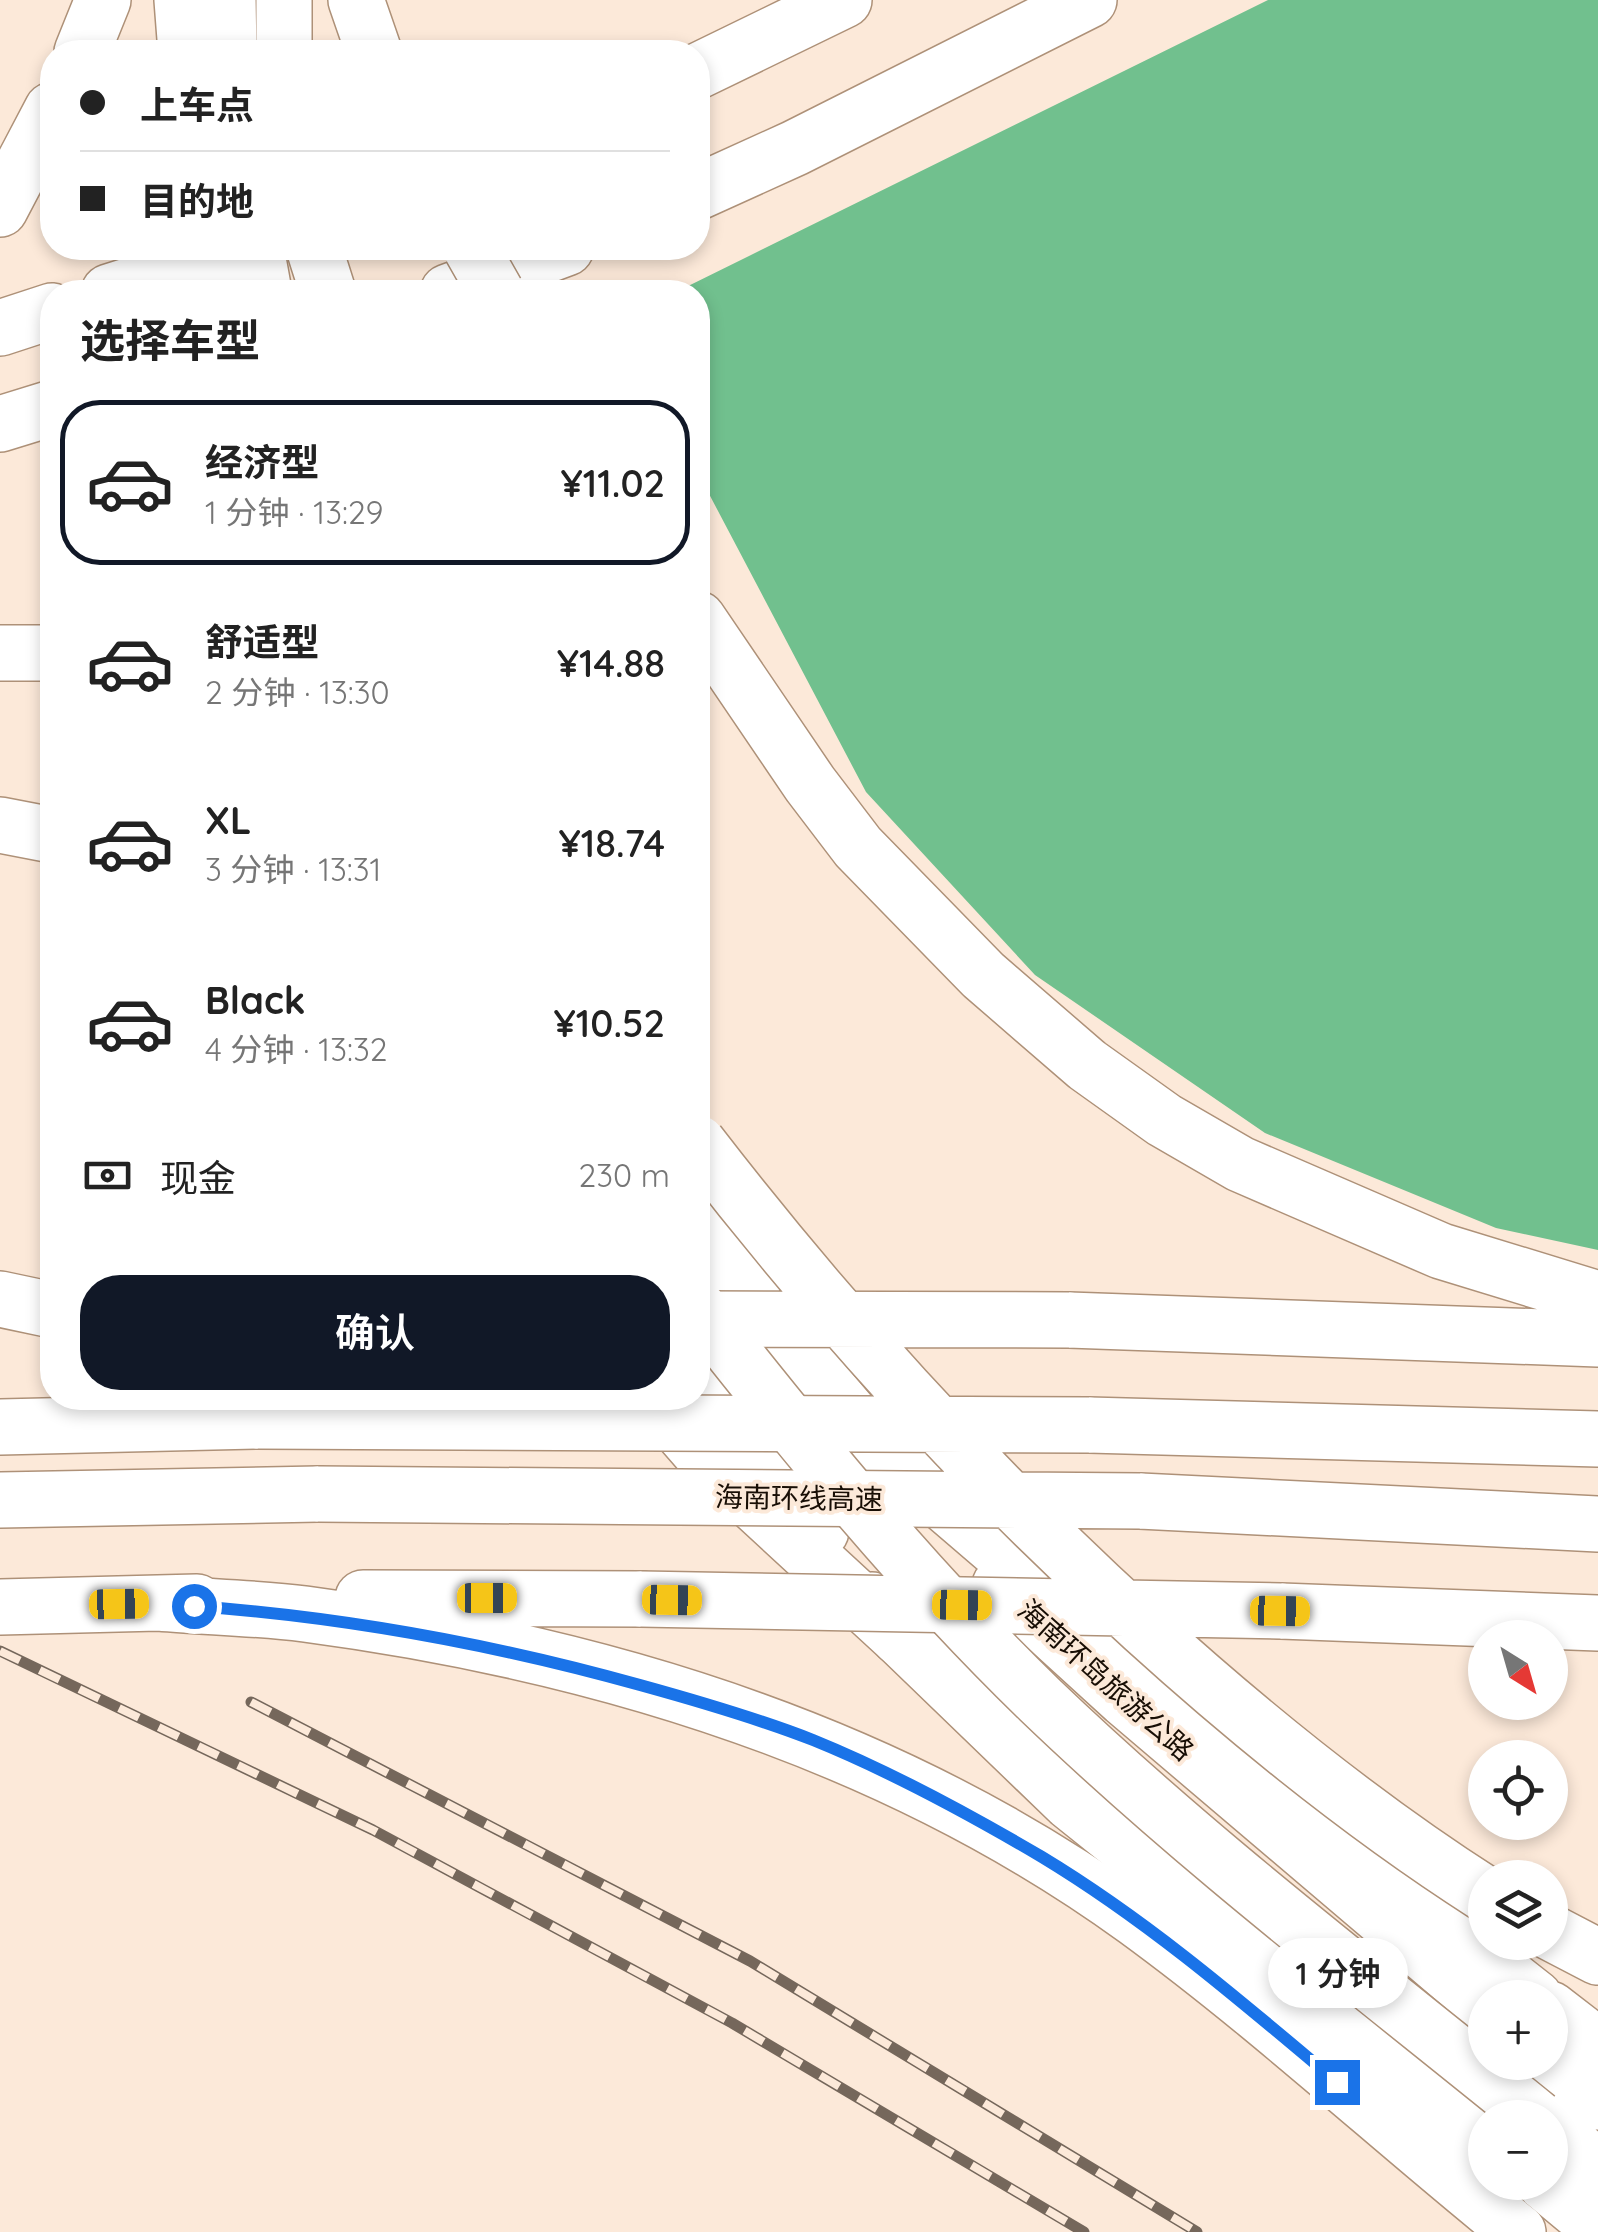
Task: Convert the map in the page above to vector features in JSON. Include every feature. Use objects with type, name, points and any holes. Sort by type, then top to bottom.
[{"type":"main road","points":[[87,40],[104,0]]},
{"type":"main road","points":[[182,0],[185,40]]},
{"type":"main road","points":[[228,0],[230,40]]},
{"type":"main road","points":[[284,0],[284,40]]},
{"type":"main road","points":[[356,0],[370,40]]},
{"type":"main road","points":[[710,65],[844,0]]},
{"type":"main road","points":[[710,187],[1089,0]]},
{"type":"main road","points":[[0,209],[40,133]]},
{"type":"main road","points":[[152,280],[223,260]]},
{"type":"main road","points":[[228,260],[251,280]]},
{"type":"main road","points":[[480,280],[534,260]]},
{"type":"main road","points":[[0,328],[40,315]]},
{"type":"main road","points":[[0,424],[40,412]]},
{"type":"main road","points":[[710,636],[858,847],[982,975],[1087,1065],[1240,1164],[1441,1251],[1598,1299]]},
{"type":"main road","points":[[0,653],[40,653]]},
{"type":"main road","points":[[0,825],[40,833]]},
{"type":"main road","points":[[710,1158],[787,1257],[879,1364],[1058,1549],[1270,1738],[1468,1883]]},
{"type":"main road","name":"海南环岛旅游公路","points":[[710,1236],[746,1292],[977,1564],[1125,1699],[1468,1992]]},
{"type":"main road","points":[[0,1299],[40,1307]]},
{"type":"main road","points":[[710,1319],[1069,1320],[1598,1340]]},
{"type":"main road","points":[[710,1323],[809,1448],[977,1636],[1040,1699],[1178,1824],[1516,2100]]},
{"type":"main road","points":[[710,1381],[900,1638]]},
{"type":"main road","points":[[664,1410],[707,1460],[1070,1802],[1468,2121]]},
{"type":"main road","points":[[0,1427],[258,1421],[1089,1426],[1598,1439]]},
{"type":"main road","points":[[879,1448],[1419,1906],[1513,1980]]},
{"type":"main road","name":"海南环线高速","points":[[0,1500],[318,1494],[1140,1501],[1598,1524]]},
{"type":"main road","points":[[0,1608],[410,1597],[641,1599],[1280,1611],[1598,1624]]},
{"type":"main road","points":[[159,1604],[338,1619],[551,1660],[732,1711],[814,1741],[901,1780],[1044,1858],[1134,1918],[1225,1988],[1518,2232]]},
{"type":"main road","points":[[1568,1941],[1598,1957]]},
{"type":"main road","points":[[1568,2023],[1598,2046]]},
{"type":"main road","points":[[1568,2076],[1598,2102]]},
{"type":"main road","points":[[1568,2142],[1598,2166]]},
{"type":"main road","points":[[1566,2200],[1598,2227]]},
{"type":"green space","points":[[1268,0],[1598,0],[1598,1250],[1496,1228],[1265,1133],[1035,975],[866,792],[710,496],[710,280],[700,280]]},
{"type":"railway","points":[[0,1651],[373,1830],[732,2023],[1084,2232]]},
{"type":"railway","points":[[251,1702],[750,1961],[1197,2232]]},
{"type":"route","points":[[194,1606],[300,1614],[484,1645],[568,1664],[732,1711],[814,1741],[901,1780],[1044,1858],[1134,1918],[1337,2082]]}]
